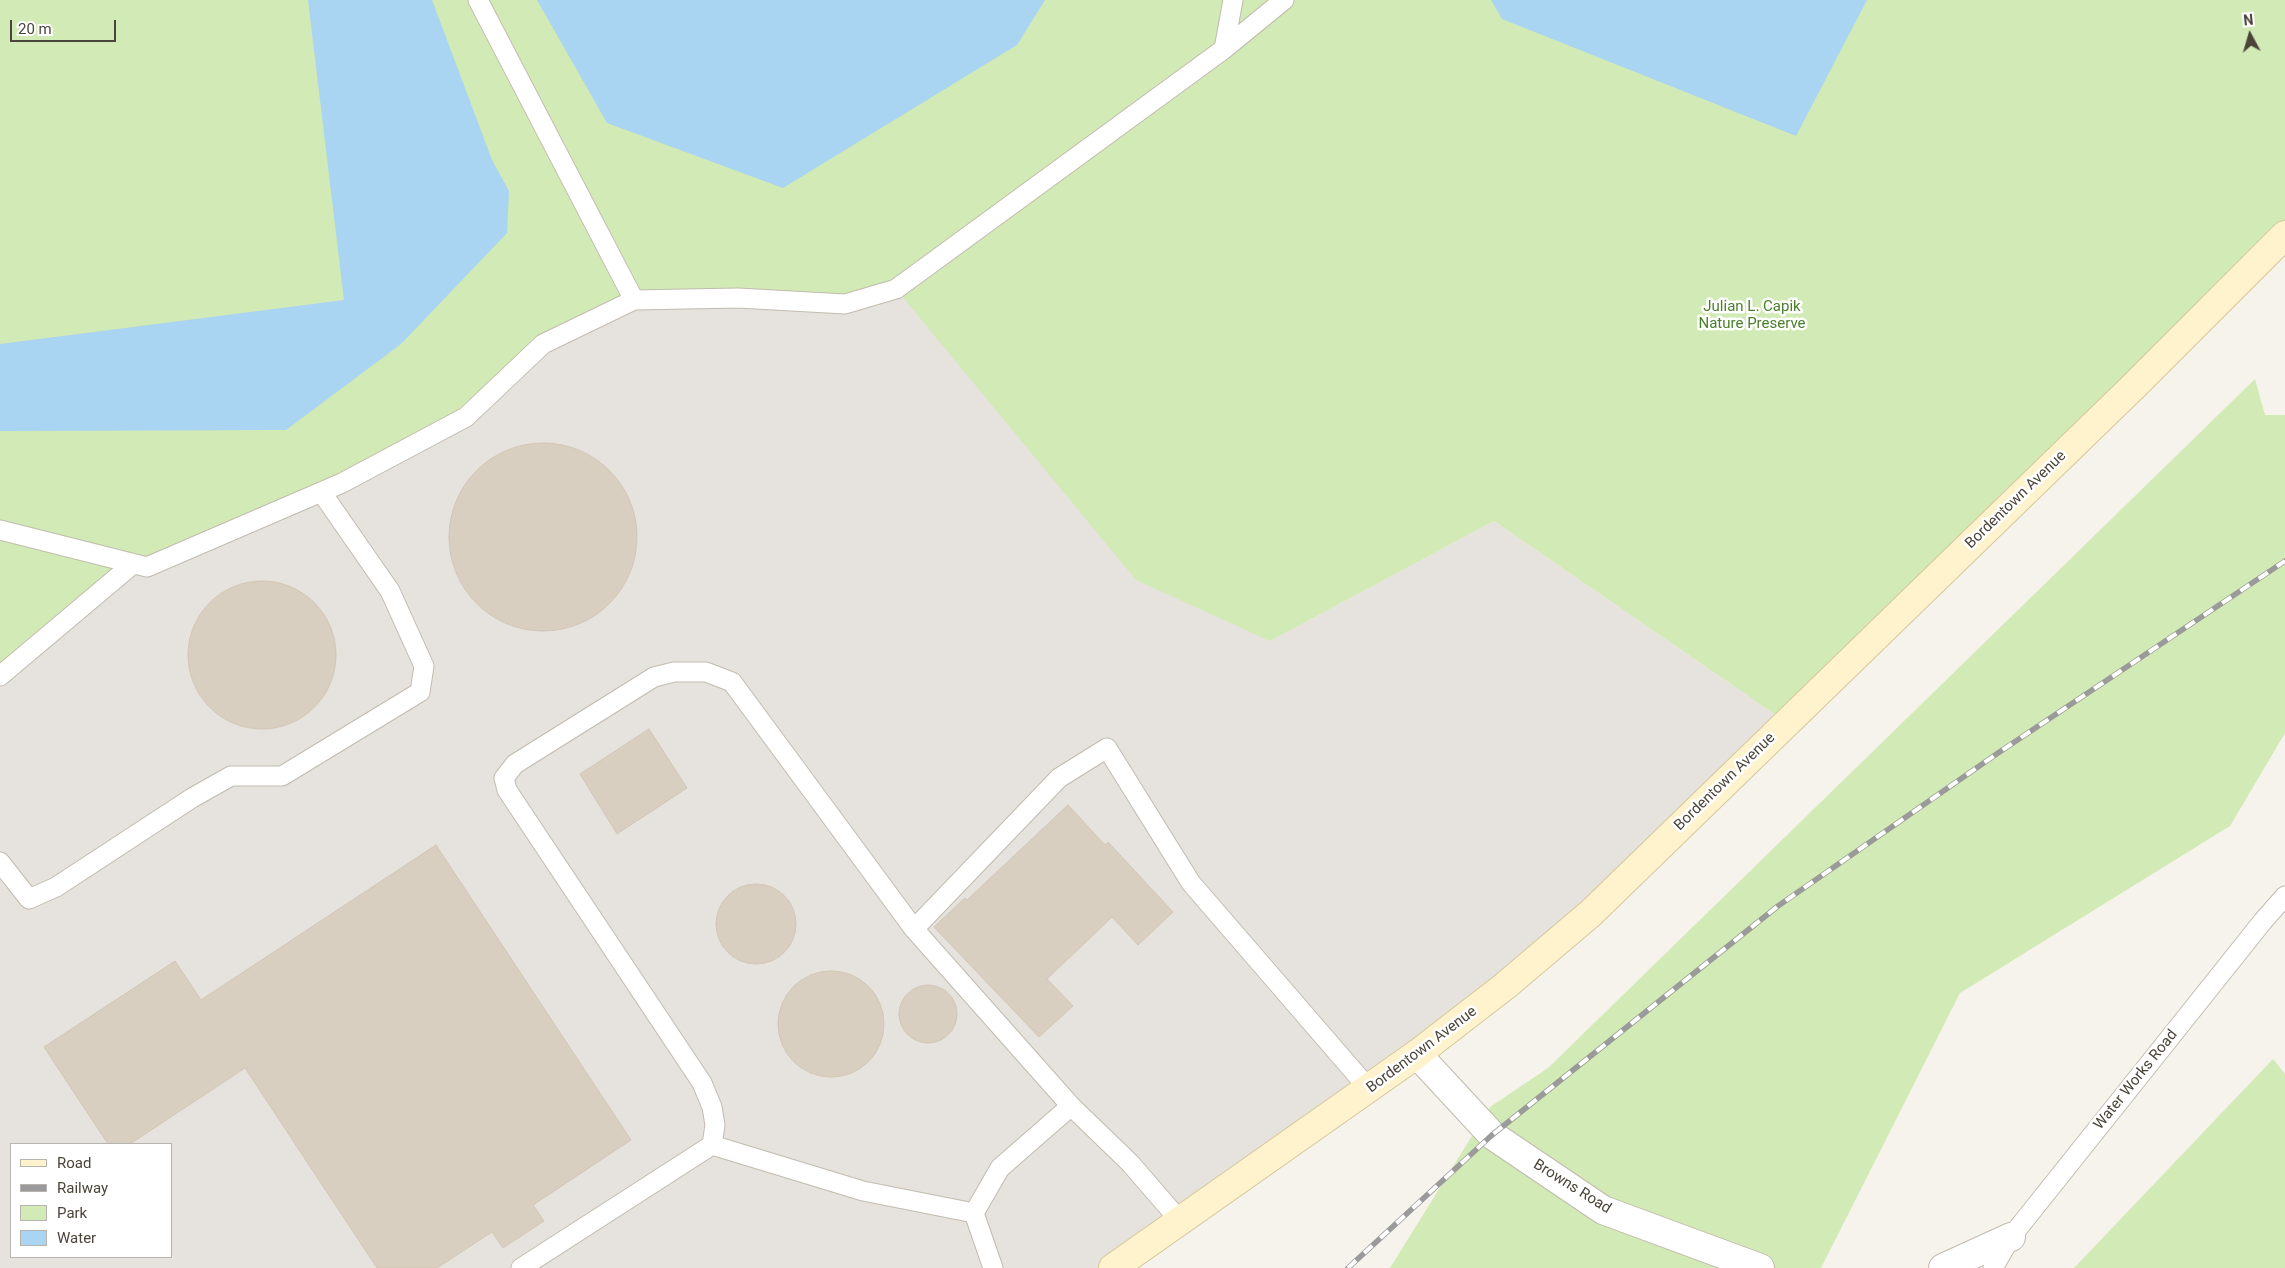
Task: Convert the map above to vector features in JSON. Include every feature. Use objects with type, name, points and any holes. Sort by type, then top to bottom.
[{"type":"main road","name":"Bordentown Avenue","points":[[1114,1268],[1418,1054],[1505,986],[1591,913],[2136,384],[2285,235]]},
{"type":"street","name":"Browns Road","points":[[1418,1054],[1492,1135],[1603,1210],[1758,1268]]},
{"type":"street","points":[[1942,1268],[2011,1237]]},
{"type":"lane","points":[[478,0],[634,300]]},
{"type":"lane","points":[[1224,50],[1234,0]]},
{"type":"lane","points":[[0,530],[147,567],[322,493],[466,417],[542,344],[634,300],[738,298],[845,304],[896,289],[1224,50],[1284,0]]},
{"type":"lane","points":[[0,862],[29,899],[56,887],[192,798],[231,776],[282,776],[420,692],[424,666],[390,592],[322,493]]},
{"type":"lane","points":[[0,676],[133,564]]},
{"type":"lane","points":[[521,1268],[712,1145],[715,1125],[712,1107],[702,1083],[508,790],[504,778],[515,764],[654,677],[674,672],[706,672],[732,682],[914,929],[1071,1106],[1130,1163],[1181,1222]]},
{"type":"lane","points":[[914,929],[1059,778],[1107,748],[1191,883],[1369,1089]]},
{"type":"lane","name":"Water Works Road","points":[[1993,1268],[2011,1237],[2285,896]]},
{"type":"lane","points":[[993,1268],[974,1212],[1000,1168],[1071,1106]]},
{"type":"lane","points":[[712,1145],[863,1191],[974,1212]]},
{"type":"shaded area","points":[[896,289],[1270,641],[1494,521],[1786,722],[1591,913],[1113,1268],[0,1268],[0,676],[90,599],[543,344],[634,300]]},
{"type":"green space","name":"Julian L. Capik Nature Preserve","points":[[0,0],[2285,0],[2285,236],[1786,722],[1494,521],[1270,641],[1136,580],[896,289],[845,304],[634,300],[543,344],[466,417],[342,483],[133,564],[0,676]]},
{"type":"green space","points":[[2255,379],[2265,415],[2285,415],[2285,733],[2230,826],[1960,993],[1821,1268],[1390,1268],[1490,1107],[1548,1068]]},
{"type":"green space","points":[[2273,1059],[2285,1074],[2285,1268],[2074,1268]]},
{"type":"water","points":[[308,0],[432,0],[492,160],[509,191],[507,233],[401,344],[286,430],[0,431],[0,344],[344,300]]},
{"type":"water","points":[[537,0],[1045,0],[1017,45],[783,188],[607,123]]},
{"type":"water","points":[[1491,0],[1867,0],[1796,136],[1502,19]]},
{"type":"building","points":[[543,443],[579,450],[595,459],[609,471],[621,485],[630,501],[637,537],[630,573],[621,589],[609,603],[595,615],[579,624],[543,631],[507,624],[491,615],[477,603],[465,589],[456,573],[449,537],[456,501],[465,485],[477,471],[491,459],[507,450]]},
{"type":"building","points":[[262,581],[290,586],[315,602],[331,627],[336,655],[331,683],[315,708],[290,724],[262,729],[234,724],[209,708],[193,683],[188,655],[193,627],[209,602],[234,586]]},
{"type":"building","points":[[649,729],[687,788],[617,834],[580,774]]},
{"type":"building","points":[[1068,805],[1105,845],[1108,842],[1173,912],[1138,945],[1112,917],[1047,979],[1073,1006],[1039,1037],[934,927],[965,898],[967,900]]},
{"type":"building","points":[[436,845],[631,1140],[533,1205],[544,1221],[503,1248],[492,1232],[437,1268],[377,1268],[245,1068],[132,1143],[107,1143],[44,1047],[175,961],[201,1000]]},
{"type":"building","points":[[756,884],[771,887],[784,896],[793,909],[796,924],[793,939],[784,952],[771,961],[756,964],[741,961],[728,952],[719,939],[716,924],[719,909],[728,896],[741,887]]},
{"type":"building","points":[[831,971],[851,975],[868,987],[880,1004],[884,1024],[880,1044],[868,1061],[851,1073],[831,1077],[811,1073],[794,1061],[782,1044],[778,1024],[782,1004],[794,987],[811,975]]},
{"type":"building","points":[[922,985],[934,985],[949,993],[957,1008],[957,1020],[949,1035],[934,1043],[922,1043],[907,1035],[899,1020],[899,1008],[907,993]]},
{"type":"railway","points":[[1348,1268],[1492,1135],[1778,906],[1998,753],[2285,561]]}]
